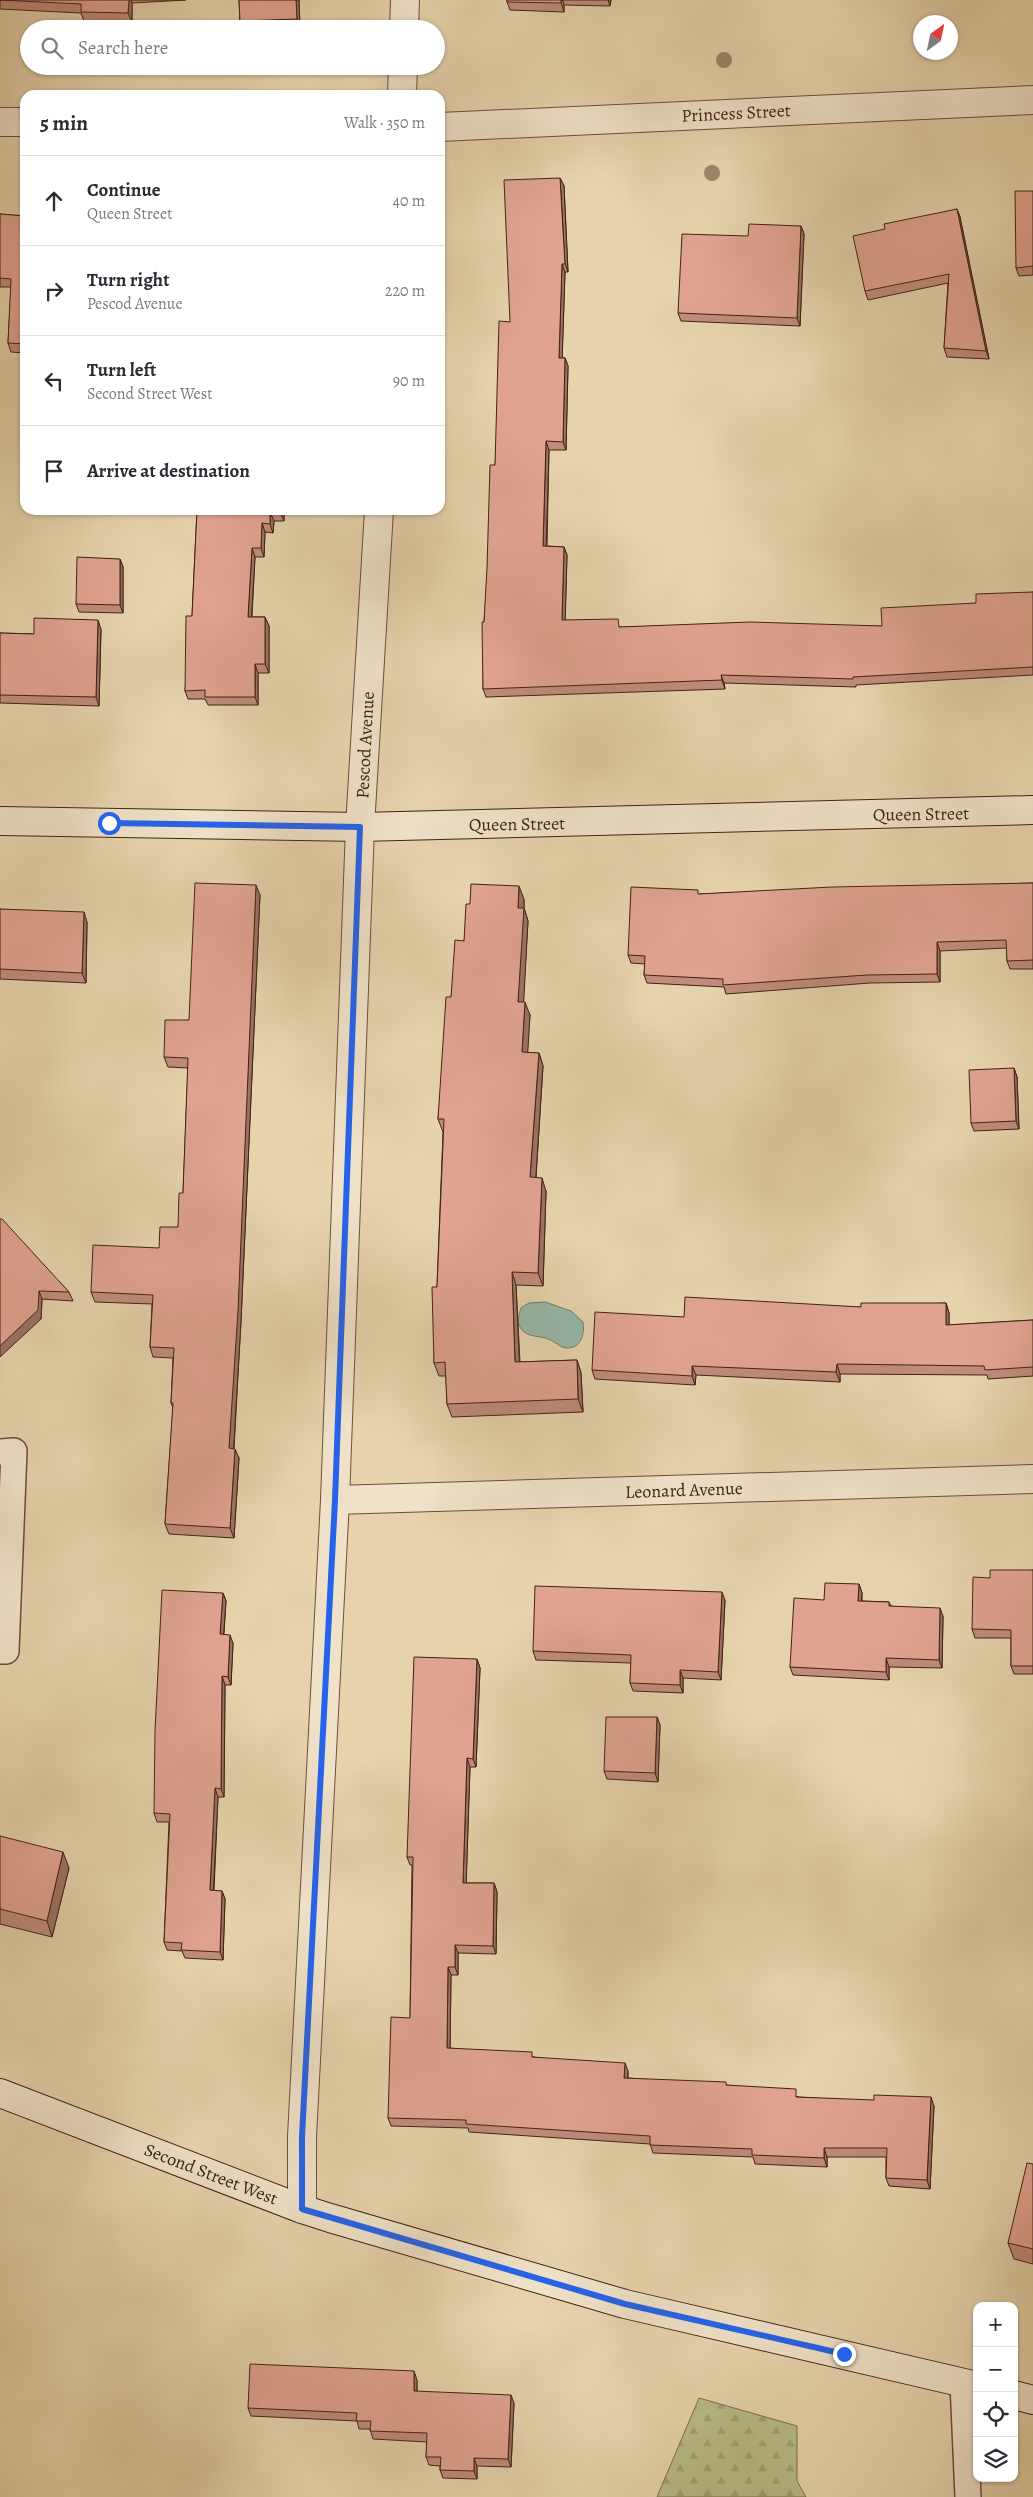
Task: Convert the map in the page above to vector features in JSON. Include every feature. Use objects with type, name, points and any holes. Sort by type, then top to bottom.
[{"type":"street","points":[[404,20],[405,0]]},
{"type":"street","points":[[402,90],[403,75]]},
{"type":"street","name":"Princess Street","points":[[445,127],[1033,100]]},
{"type":"street","points":[[0,122],[20,122]]},
{"type":"street","name":"Pescod Avenue","points":[[302,2209],[302,2137],[335,1500],[360,827],[379,515]]},
{"type":"street","name":"Queen Street","points":[[0,821],[360,827],[1033,810]]},
{"type":"street","name":"Leonard Avenue","points":[[335,1500],[1033,1479]]},
{"type":"street","name":"Second Street West","points":[[0,2093],[302,2209],[625,2304],[970,2385]]},
{"type":"street","points":[[1018,2396],[1033,2400]]},
{"type":"lane","points":[[0,1452],[14,1451],[6,1651],[0,1651]]},
{"type":"lane","points":[[968,2497],[970,2385]]},
{"type":"green space","points":[[699,2398],[797,2426],[797,2481],[806,2497],[657,2497]]},
{"type":"shaded area","points":[[545,1302],[571,1311],[583,1322],[581,1340],[575,1346],[566,1348],[545,1338],[527,1334],[520,1327],[518,1319],[521,1308],[529,1303]]},
{"type":"building","points":[[0,0],[129,0],[128,13],[81,12],[81,4]]},
{"type":"building","points":[[239,0],[296,0],[297,19],[240,20]]},
{"type":"building","points":[[507,0],[561,0],[561,3],[507,2]]},
{"type":"building","points":[[560,178],[565,264],[562,264],[559,358],[565,358],[563,442],[546,441],[543,546],[564,547],[562,620],[618,619],[619,627],[750,622],[882,626],[881,608],[976,603],[976,594],[1033,592],[1033,667],[853,677],[853,679],[721,675],[722,680],[483,689],[482,622],[484,622],[487,568],[490,465],[495,465],[499,321],[510,322],[504,180]]},
{"type":"building","points":[[1015,191],[1033,191],[1033,266],[1016,268]]},
{"type":"building","points":[[957,209],[986,351],[944,348],[949,274],[865,291],[853,236],[885,229],[884,224]]},
{"type":"building","points":[[0,214],[20,216],[20,344],[8,343],[11,279],[0,278]]},
{"type":"building","points":[[749,224],[801,226],[797,318],[678,313],[682,234],[748,236]]},
{"type":"building","points":[[197,515],[270,515],[270,524],[262,523],[261,548],[252,548],[248,617],[265,617],[265,664],[255,664],[255,697],[205,697],[205,690],[185,691],[186,616],[192,616]]},
{"type":"building","points":[[77,557],[120,559],[120,605],[76,604]]},
{"type":"building","points":[[34,618],[98,620],[96,697],[0,695],[0,633],[34,634]]},
{"type":"building","points":[[195,883],[256,885],[238,1311],[229,1448],[235,1449],[230,1528],[165,1524],[173,1403],[171,1403],[174,1348],[150,1347],[153,1295],[91,1292],[93,1245],[159,1248],[160,1227],[178,1227],[179,1193],[183,1193],[188,1058],[164,1057],[165,1020],[189,1020]]},
{"type":"building","points":[[1033,883],[1033,960],[1007,961],[1006,940],[937,942],[937,974],[867,975],[723,985],[723,979],[644,975],[645,956],[628,955],[631,887],[698,890],[698,894],[832,887]]},
{"type":"building","points":[[471,884],[519,886],[518,908],[524,908],[518,1002],[525,1002],[522,1052],[539,1053],[530,1177],[542,1178],[538,1273],[512,1272],[515,1362],[577,1360],[578,1399],[447,1404],[445,1362],[434,1363],[432,1287],[437,1287],[444,1119],[438,1119],[446,997],[451,997],[455,940],[464,941],[466,904],[470,904]]},
{"type":"building","points":[[0,909],[84,912],[82,973],[0,969]]},
{"type":"building","points":[[1014,1068],[1016,1121],[971,1123],[969,1070]]},
{"type":"building","points":[[0,1219],[69,1292],[39,1291],[38,1310],[0,1346]]},
{"type":"building","points":[[685,1297],[861,1307],[861,1303],[946,1303],[946,1325],[1033,1320],[1033,1367],[985,1370],[984,1366],[837,1364],[836,1372],[692,1366],[692,1376],[592,1370],[595,1312],[684,1317]]},
{"type":"building","points":[[990,1570],[1033,1570],[1033,1666],[1011,1666],[1011,1630],[972,1629],[973,1577],[990,1578]]},
{"type":"building","points":[[825,1583],[859,1584],[858,1601],[889,1602],[889,1606],[940,1608],[939,1660],[886,1658],[886,1672],[790,1667],[794,1598],[824,1600]]},
{"type":"building","points":[[535,1586],[722,1592],[718,1672],[680,1670],[680,1685],[630,1683],[631,1655],[533,1651]]},
{"type":"building","points":[[162,1590],[223,1593],[220,1634],[230,1635],[228,1677],[222,1676],[221,1789],[215,1788],[210,1890],[222,1891],[220,1952],[181,1950],[182,1943],[164,1942],[170,1814],[154,1813],[155,1731]]},
{"type":"building","points":[[414,1657],[477,1659],[473,1759],[467,1758],[463,1883],[494,1883],[493,1946],[455,1945],[455,1967],[448,1967],[447,2048],[532,2052],[532,2057],[625,2063],[624,2078],[726,2082],[726,2085],[796,2089],[796,2097],[874,2100],[874,2095],[931,2097],[927,2180],[886,2178],[887,2148],[824,2148],[824,2158],[752,2155],[752,2149],[650,2145],[650,2136],[466,2124],[466,2120],[388,2118],[391,2017],[410,2018],[413,1857],[407,1857]]},
{"type":"building","points":[[606,1717],[657,1717],[655,1773],[604,1771]]},
{"type":"building","points":[[0,1836],[63,1852],[47,1921],[0,1909]]},
{"type":"building","points":[[1027,2163],[1033,2164],[1033,2249],[1008,2243]]},
{"type":"building","points":[[250,2364],[414,2371],[414,2391],[511,2395],[508,2459],[474,2458],[474,2471],[440,2470],[441,2457],[426,2457],[427,2433],[370,2431],[371,2421],[356,2421],[357,2413],[248,2408]]},
{"type":"route","points":[[109,823],[360,827],[337,1457],[302,2137],[302,2209],[625,2304],[844,2354]]}]
